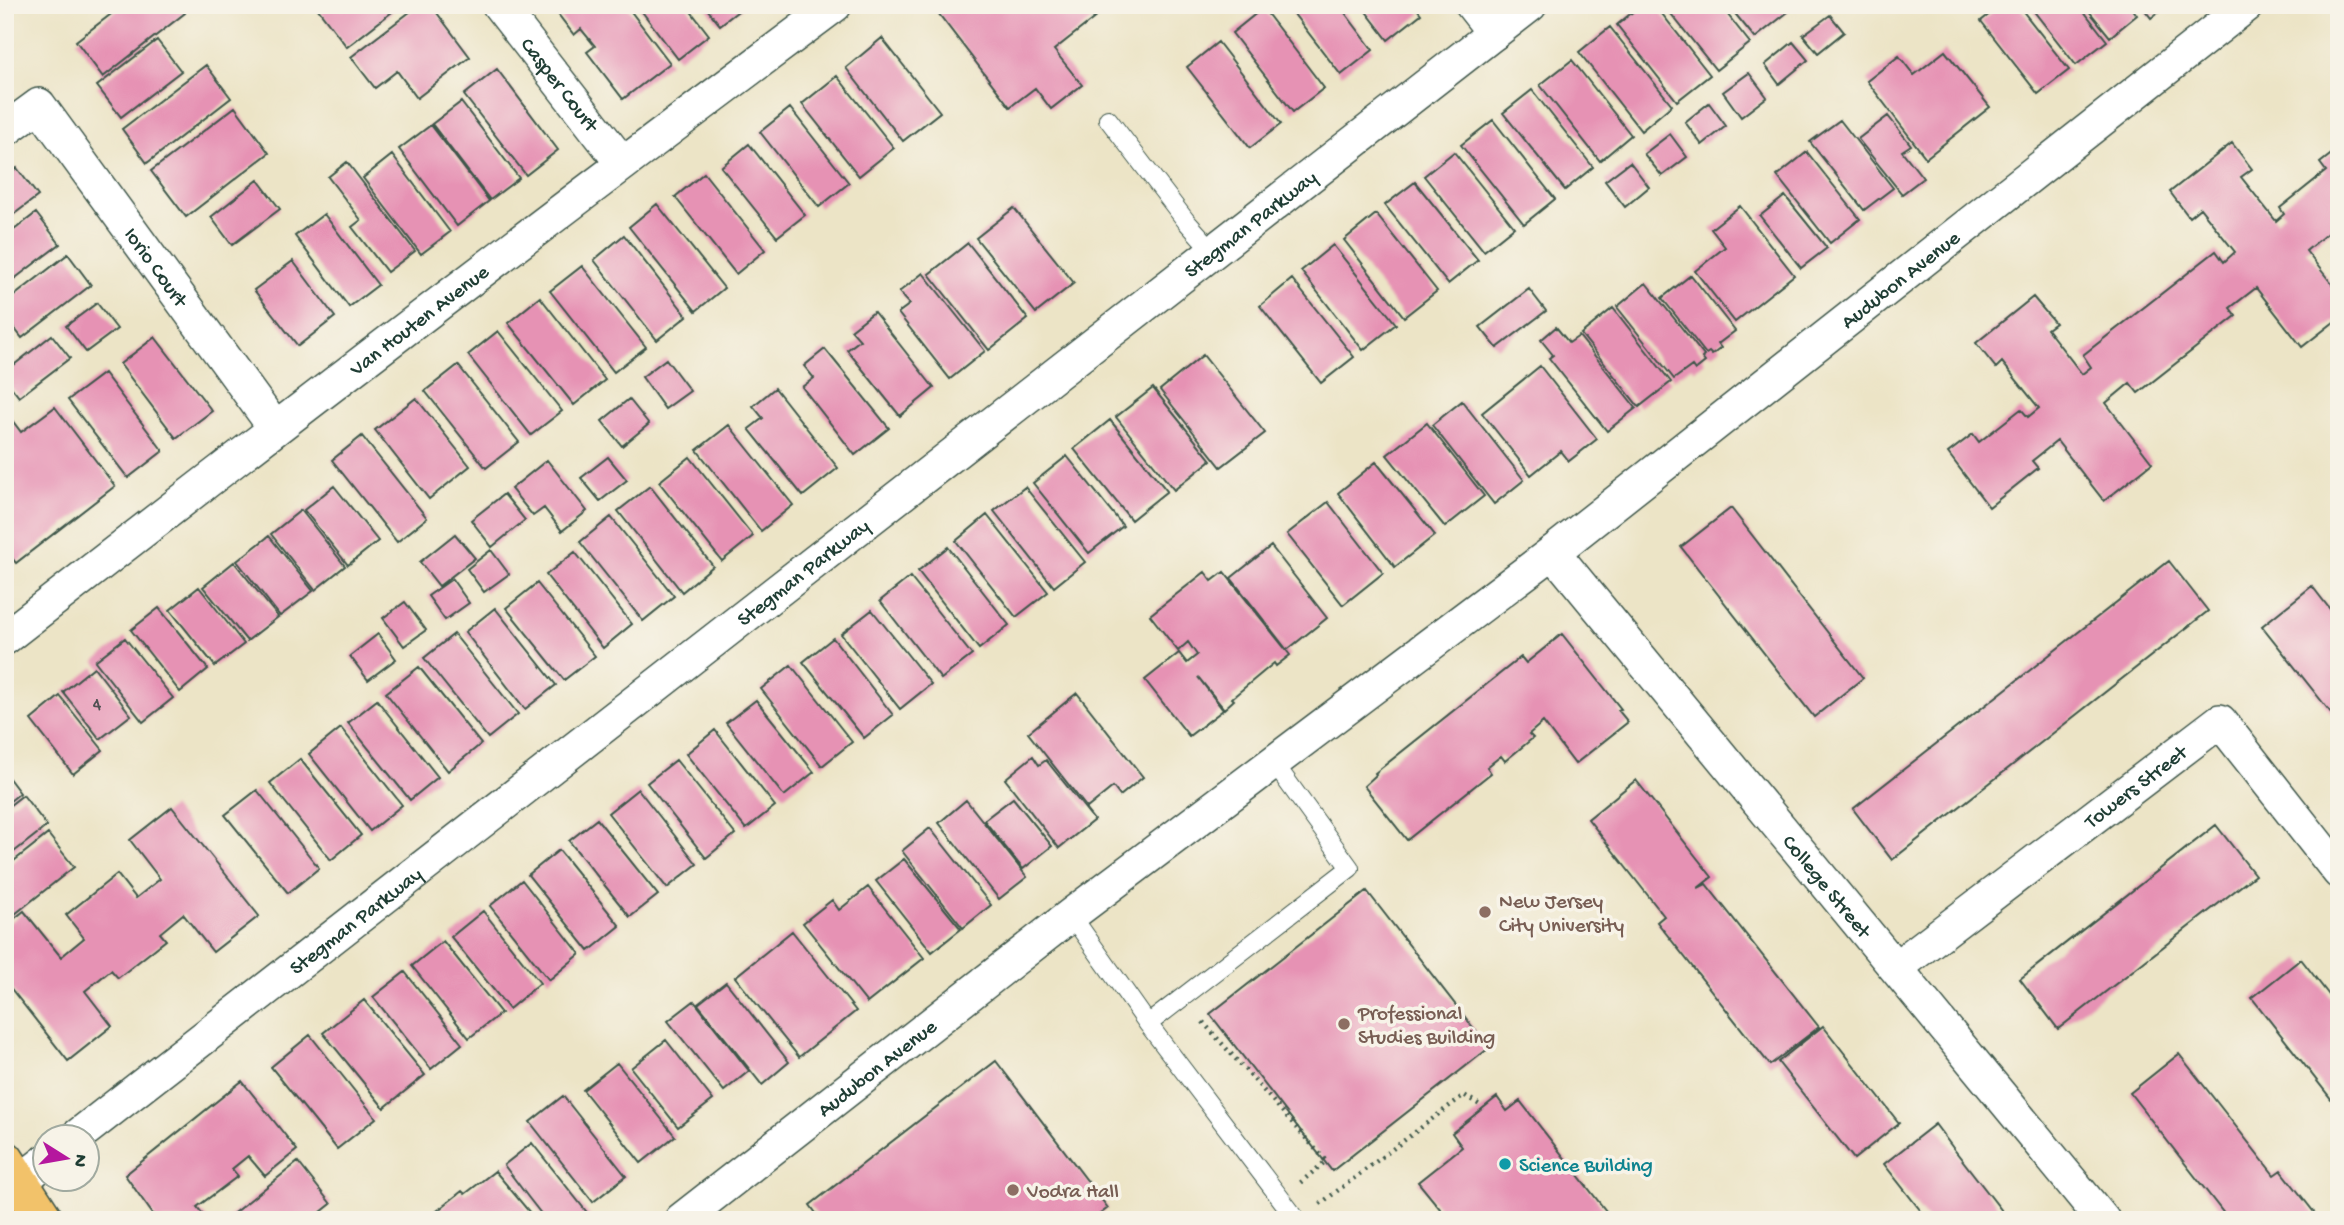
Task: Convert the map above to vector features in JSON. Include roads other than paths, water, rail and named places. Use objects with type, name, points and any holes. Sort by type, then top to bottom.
[{"type":"main road","points":[[23,1168],[44,1220]]},
{"type":"street","name":"Casper Court","points":[[499,5],[622,163]]},
{"type":"street","name":"Van Houten Avenue","points":[[5,638],[622,163],[835,5]]},
{"type":"street","points":[[1472,5],[1493,33]]},
{"type":"street","name":"Stegman Parkway","points":[[93,1124],[1530,5]]},
{"type":"street","name":"Audubon Avenue","points":[[681,1220],[1071,915],[1553,552],[2247,5]]},
{"type":"street","name":"Iorio Court","points":[[5,130],[39,105],[275,428]]},
{"type":"street","name":"College Street","points":[[1553,552],[2103,1220]]},
{"type":"street","name":"Towers Street","points":[[1897,967],[2220,721],[2339,872]]},
{"type":"lane","points":[[1108,119],[1186,221],[1213,251]]},
{"type":"lane","points":[[1148,1024],[1350,868],[1274,762]]},
{"type":"lane","points":[[1071,915],[1148,1024],[1304,1216]]},
{"type":"place","name":"New Jersey City University","points":[[1485,912]]},
{"type":"place","name":"Professional Studies Building","points":[[1344,1024]]},
{"type":"place","name":"Science Building","points":[[1505,1164]]},
{"type":"place","name":"Vodra Hall","points":[[1013,1190]]}]
